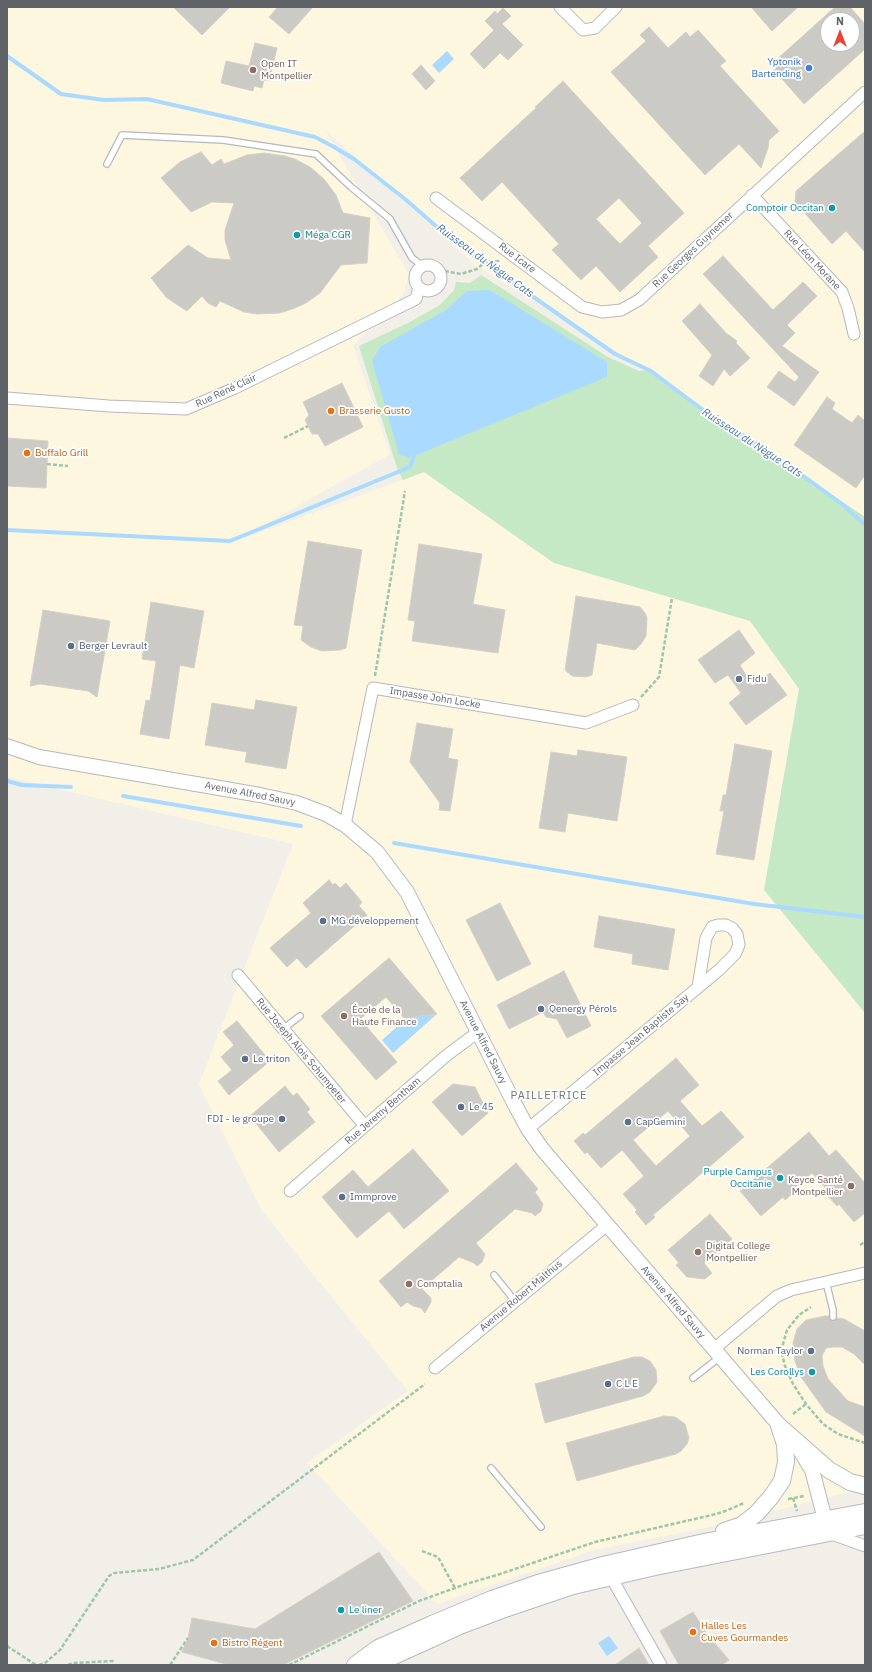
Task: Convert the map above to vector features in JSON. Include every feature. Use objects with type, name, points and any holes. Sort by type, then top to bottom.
[{"type":"main road","points":[[779,1426],[829,1470],[850,1482],[865,1486]]},
{"type":"main road","points":[[607,1571],[628,1554],[723,1532],[742,1525],[757,1513],[782,1481],[786,1462],[785,1444],[779,1426]]},
{"type":"main road","points":[[356,1665],[378,1648],[492,1599],[546,1581],[607,1571],[655,1567],[665,1558],[827,1526],[865,1512]]},
{"type":"main road","points":[[370,1665],[502,1610],[573,1586],[607,1571],[704,1542],[827,1526],[865,1526]]},
{"type":"street","points":[[560,7],[583,30],[595,28],[616,7]]},
{"type":"street","name":"Rue Georges Guynemer","points":[[602,312],[621,310],[639,300],[865,92]]},
{"type":"street","name":"Rue Léon Morane","points":[[752,195],[842,292],[848,308],[854,334]]},
{"type":"street","name":"Rue Icare","points":[[436,198],[582,307],[602,312]]},
{"type":"street","points":[[431,265],[439,270],[442,278],[436,289],[427,291],[419,287],[415,280],[415,276],[419,268],[431,265]]},
{"type":"street","name":"Rue René Clair","points":[[7,398],[108,406],[186,409],[235,388],[416,299],[419,287]]},
{"type":"street","points":[[345,825],[373,688]]},
{"type":"street","name":"Impasse John Locke","points":[[373,688],[586,723],[633,705]]},
{"type":"street","name":"Avenue Alfred Sauvy","points":[[7,746],[39,757],[260,795],[297,803],[326,814],[345,825],[377,852],[407,892],[528,1129],[543,1150],[798,1447],[812,1470],[827,1526]]},
{"type":"street","name":"Impasse Jean Baptiste Say","points":[[528,1129],[698,987],[735,954],[739,944],[737,934],[732,928],[726,925],[712,927],[706,938],[698,987]]},
{"type":"street","name":"Rue Joseph Alois Schumpeter","points":[[238,975],[365,1126]]},
{"type":"street","name":"Rue Jeremy Bentham","points":[[290,1191],[447,1055],[478,1032]]},
{"type":"street","name":"Avenue Robert Malthus","points":[[435,1368],[607,1225]]},
{"type":"street","points":[[717,1353],[777,1296],[791,1290],[865,1273]]},
{"type":"street","points":[[827,1526],[865,1546]]},
{"type":"street","points":[[607,1571],[661,1665]]},
{"type":"lane","points":[[107,164],[122,135],[223,140],[316,154],[351,187],[390,219],[412,258],[423,266]]},
{"type":"lane","points":[[283,1029],[300,1016]]},
{"type":"lane","points":[[494,1275],[515,1301]]},
{"type":"lane","points":[[826,1282],[833,1310],[833,1317]]},
{"type":"lane","points":[[693,1378],[717,1353]]},
{"type":"lane","points":[[491,1468],[540,1527]]},
{"type":"path","points":[[439,270],[461,274],[477,269],[484,262],[520,261]]},
{"type":"path","points":[[284,438],[308,426]]},
{"type":"path","points":[[47,464],[68,466]]},
{"type":"path","points":[[373,688],[405,491]]},
{"type":"path","points":[[633,705],[659,677],[672,598]]},
{"type":"path","points":[[860,1245],[865,1242]]},
{"type":"path","points":[[811,1307],[799,1315],[787,1330],[781,1351],[785,1366],[793,1384],[806,1404],[823,1424],[838,1434],[865,1443]]},
{"type":"path","points":[[741,1353],[781,1351]]},
{"type":"path","points":[[7,1646],[37,1665],[45,1663],[60,1650],[108,1576],[114,1573],[159,1569],[193,1560],[425,1384]]},
{"type":"path","points":[[793,1414],[806,1404]]},
{"type":"path","points":[[422,1551],[438,1558],[455,1588]]},
{"type":"path","points":[[170,1665],[188,1638]]},
{"type":"path","points":[[68,1665],[72,1663],[114,1661]]},
{"type":"shaded area","points":[[7,7],[865,7],[865,517],[647,370],[475,265],[325,130],[409,275],[402,297],[353,346],[390,454],[234,542],[424,472],[554,563],[750,621],[799,689],[764,890],[865,1013],[865,1488],[714,1526],[594,1550],[437,1604],[307,1463],[408,1391],[262,1211],[199,1084],[293,844],[7,777]]},
{"type":"green space","points":[[481,275],[608,357],[639,371],[647,370],[865,517],[865,1013],[764,890],[799,689],[750,621],[554,563],[424,472],[403,480],[397,468],[359,346],[408,323],[440,305],[454,290],[456,282],[470,283]]},
{"type":"water","points":[[447,51],[454,59],[439,73],[432,65]]},
{"type":"water","points":[[490,290],[607,362],[607,377],[409,458],[399,454],[372,361],[380,347],[446,310],[467,291]]},
{"type":"water","points":[[437,1014],[393,1053],[382,1040],[408,1017]]},
{"type":"water","points":[[609,1636],[618,1648],[607,1656],[598,1643]]},
{"type":"building","points":[[173,7],[230,7],[202,35]]},
{"type":"building","points":[[278,7],[313,7],[289,34],[269,17]]},
{"type":"building","points":[[751,7],[798,7],[772,31]]},
{"type":"building","points":[[835,7],[850,7],[854,12],[829,12]]},
{"type":"building","points":[[503,8],[511,16],[502,24],[523,45],[508,60],[500,53],[484,69],[470,54],[494,30],[485,21],[495,11],[497,14]]},
{"type":"building","points":[[860,18],[865,24],[865,49],[804,104],[775,71],[775,61],[820,20],[820,52],[860,52]]},
{"type":"building","points":[[649,27],[668,48],[686,32],[690,37],[698,30],[726,61],[720,66],[779,131],[769,140],[768,148],[761,168],[739,144],[705,175],[611,72],[646,41],[640,35]]},
{"type":"building","points":[[255,43],[277,48],[269,81],[264,80],[262,88],[254,86],[253,91],[221,83],[226,61],[249,66]]},
{"type":"building","points":[[421,65],[435,81],[426,90],[412,74]]},
{"type":"building","points":[[563,81],[684,213],[648,246],[658,257],[620,292],[596,266],[581,280],[552,250],[559,244],[502,182],[482,201],[460,178],[536,108],[535,107]],"holes":[[[619,198],[642,223],[620,244],[596,219]]]},
{"type":"building","name":"Comptoir Occitan","points":[[865,131],[865,252],[846,231],[832,244],[795,202],[796,191]]},
{"type":"building","name":"Méga CGR","points":[[201,152],[212,165],[221,159],[224,164],[247,155],[264,153],[295,159],[310,167],[324,179],[336,195],[343,213],[370,218],[367,263],[341,265],[320,293],[306,303],[280,313],[257,314],[244,312],[220,301],[216,307],[208,303],[202,296],[187,311],[176,304],[166,297],[151,278],[188,245],[208,258],[231,260],[225,240],[225,230],[234,203],[212,202],[191,212],[161,178],[180,162]]},
{"type":"building","points":[[723,256],[773,310],[803,282],[817,296],[787,325],[795,333],[782,346],[819,372],[794,406],[767,387],[779,371],[795,382],[799,377],[703,274]]},
{"type":"building","points":[[700,304],[726,333],[737,341],[736,343],[750,358],[730,376],[724,369],[713,386],[699,376],[712,355],[682,321]]},
{"type":"building","name":"Brasserie Gusto","points":[[342,383],[363,427],[325,446],[318,434],[312,434],[305,420],[309,415],[303,402]]},
{"type":"building","points":[[827,397],[835,403],[832,409],[852,423],[858,415],[865,421],[865,475],[856,488],[794,445]]},
{"type":"building","name":"Buffalo Grill","points":[[7,438],[48,441],[46,488],[7,486]]},
{"type":"building","points":[[308,541],[362,550],[346,648],[340,650],[322,651],[311,647],[301,640],[303,626],[294,625]]},
{"type":"building","points":[[419,544],[482,554],[473,604],[505,610],[498,653],[412,641],[415,621],[408,620]]},
{"type":"building","points":[[576,596],[640,607],[647,618],[646,636],[635,650],[597,643],[592,675],[586,677],[572,676],[565,670]]},
{"type":"building","points":[[151,602],[204,611],[194,668],[180,665],[169,739],[140,734],[146,700],[150,701],[156,661],[142,659]]},
{"type":"building","name":"Berger Levrault","points":[[43,610],[110,621],[97,697],[88,691],[40,684],[30,686]]},
{"type":"building","points":[[739,630],[755,653],[740,665],[752,686],[770,673],[787,695],[746,725],[729,703],[741,693],[728,675],[715,683],[698,660]]},
{"type":"building","points":[[256,700],[297,707],[286,769],[245,762],[247,752],[205,745],[212,703],[254,710]]},
{"type":"building","points":[[417,723],[453,729],[448,758],[458,760],[450,811],[439,810],[440,803],[410,762]]},
{"type":"building","points":[[735,744],[772,751],[754,860],[716,854],[724,811],[720,811],[723,795],[726,795]]},
{"type":"building","points":[[578,750],[627,757],[617,821],[568,813],[565,832],[539,828],[551,752],[577,756]]},
{"type":"building","name":"MG développement","points":[[329,880],[333,885],[335,883],[340,888],[346,883],[362,902],[359,906],[367,915],[306,968],[297,958],[287,967],[270,948],[311,913],[303,903]]},
{"type":"building","points":[[500,903],[531,964],[497,981],[466,920]]},
{"type":"building","points":[[599,916],[675,929],[668,970],[632,964],[633,954],[594,947]]},
{"type":"building","points":[[389,958],[437,1014],[404,1018],[386,997],[360,1019],[397,1062],[376,1080],[321,1016]]},
{"type":"building","name":"Qenergy Pérols","points":[[564,971],[591,1026],[567,1038],[557,1019],[546,1017],[543,1012],[509,1029],[497,1005]]},
{"type":"building","name":"Le triton","points":[[237,1021],[270,1061],[229,1095],[218,1081],[232,1070],[221,1057],[234,1045],[223,1032]]},
{"type":"building","points":[[676,1058],[699,1085],[680,1101],[702,1126],[721,1111],[744,1137],[653,1215],[655,1217],[646,1225],[635,1212],[637,1210],[623,1194],[644,1176],[622,1150],[601,1168],[587,1152],[585,1154],[574,1141],[583,1133],[585,1135]],"holes":[[[668,1111],[690,1136],[656,1166],[633,1140]]]},
{"type":"building","name":"Le 45","points":[[453,1084],[475,1087],[488,1113],[462,1136],[432,1102]]},
{"type":"building","name":"FDI - le groupe","points":[[285,1086],[293,1096],[297,1093],[310,1109],[307,1112],[315,1122],[279,1152],[250,1116]]},
{"type":"building","name":"Purple Campus Occitanie","points":[[809,1132],[829,1156],[836,1150],[865,1183],[865,1213],[854,1222],[839,1204],[837,1206],[827,1195],[830,1193],[812,1173],[794,1188],[797,1190],[785,1200],[783,1197],[761,1216],[740,1191]]},
{"type":"building","points":[[413,1149],[449,1191],[404,1229],[389,1211],[357,1238],[322,1197],[353,1170],[368,1187]]},
{"type":"building","points":[[516,1163],[538,1189],[535,1192],[543,1204],[541,1211],[535,1216],[532,1213],[515,1209],[476,1243],[485,1254],[482,1262],[477,1266],[474,1263],[459,1257],[422,1289],[431,1298],[431,1302],[425,1313],[421,1308],[413,1306],[407,1302],[401,1307],[379,1281]]},
{"type":"building","points":[[710,1214],[732,1239],[704,1263],[712,1273],[705,1279],[687,1277],[676,1265],[679,1263],[668,1250]]},
{"type":"building","name":"Les Corollys","points":[[829,1316],[833,1321],[837,1318],[844,1319],[865,1331],[865,1365],[854,1354],[842,1347],[826,1348],[822,1356],[823,1366],[828,1379],[848,1401],[865,1407],[865,1436],[826,1412],[801,1377],[795,1361],[793,1343],[797,1329],[806,1320]]},
{"type":"building","points":[[634,1357],[642,1357],[650,1361],[656,1370],[657,1382],[650,1392],[643,1396],[545,1423],[535,1384]]},
{"type":"building","points":[[664,1416],[675,1417],[685,1424],[689,1438],[687,1444],[681,1451],[676,1454],[577,1481],[566,1443]]},
{"type":"building","name":"Le liner","points":[[379,1552],[413,1601],[283,1665],[229,1665],[182,1652],[188,1638],[192,1618],[255,1629]]},
{"type":"building","points":[[693,1612],[707,1634],[729,1660],[722,1665],[679,1665],[660,1631]]},
{"type":"building","points":[[639,1648],[649,1665],[615,1665]]},
{"type":"waterway","name":"Ruisseau du Nègue Cats","points":[[7,56],[61,94],[104,100],[147,99],[315,137],[334,147],[354,159],[405,199],[452,240],[615,354],[651,371],[707,413],[766,449],[842,504],[865,525]]},
{"type":"waterway","points":[[7,530],[230,541],[410,467],[414,456]]},
{"type":"waterway","points":[[7,781],[22,785],[71,787]]},
{"type":"waterway","points":[[123,796],[301,826]]},
{"type":"waterway","points":[[394,843],[754,904],[865,917]]},
{"type":"place","name":"Yptonik Bartending","points":[[809,68]]},
{"type":"place","name":"Open IT Montpellier","points":[[253,70]]},
{"type":"place","name":"Comptoir Occitan","points":[[832,208]]},
{"type":"place","name":"Méga CGR","points":[[297,235]]},
{"type":"place","name":"Brasserie Gusto","points":[[331,411]]},
{"type":"place","name":"Buffalo Grill","points":[[27,453]]},
{"type":"place","name":"Berger Levrault","points":[[71,646]]},
{"type":"place","name":"Fidu","points":[[739,679]]},
{"type":"place","name":"MG développement","points":[[323,921]]},
{"type":"place","name":"Qenergy Pérols","points":[[541,1009]]},
{"type":"place","name":"École de la Haute Finance","points":[[344,1016]]},
{"type":"place","name":"Le triton","points":[[245,1059]]},
{"type":"place","name":"Le 45","points":[[461,1107]]},
{"type":"place","name":"FDI - le groupe","points":[[282,1119]]},
{"type":"place","name":"CapGemini","points":[[628,1122]]},
{"type":"place","name":"Purple Campus Occitanie","points":[[780,1178]]},
{"type":"place","name":"Keyce Santé Montpellier","points":[[851,1186]]},
{"type":"place","name":"Immprove","points":[[342,1197]]},
{"type":"place","name":"Digital College Montpellier","points":[[698,1252]]},
{"type":"place","name":"Comptalia","points":[[409,1284]]},
{"type":"place","name":"Norman Taylor","points":[[811,1351]]},
{"type":"place","name":"Les Corollys","points":[[812,1372]]},
{"type":"place","name":"C L E","points":[[608,1384]]},
{"type":"place","name":"Le liner","points":[[341,1610]]},
{"type":"place","name":"Halles Les Cuves Gourmandes","points":[[693,1632]]},
{"type":"place","name":"Bistro Régent","points":[[214,1643]]},
{"type":"district","name":"PAILLETRICE","points":[[549,1096]]}]
